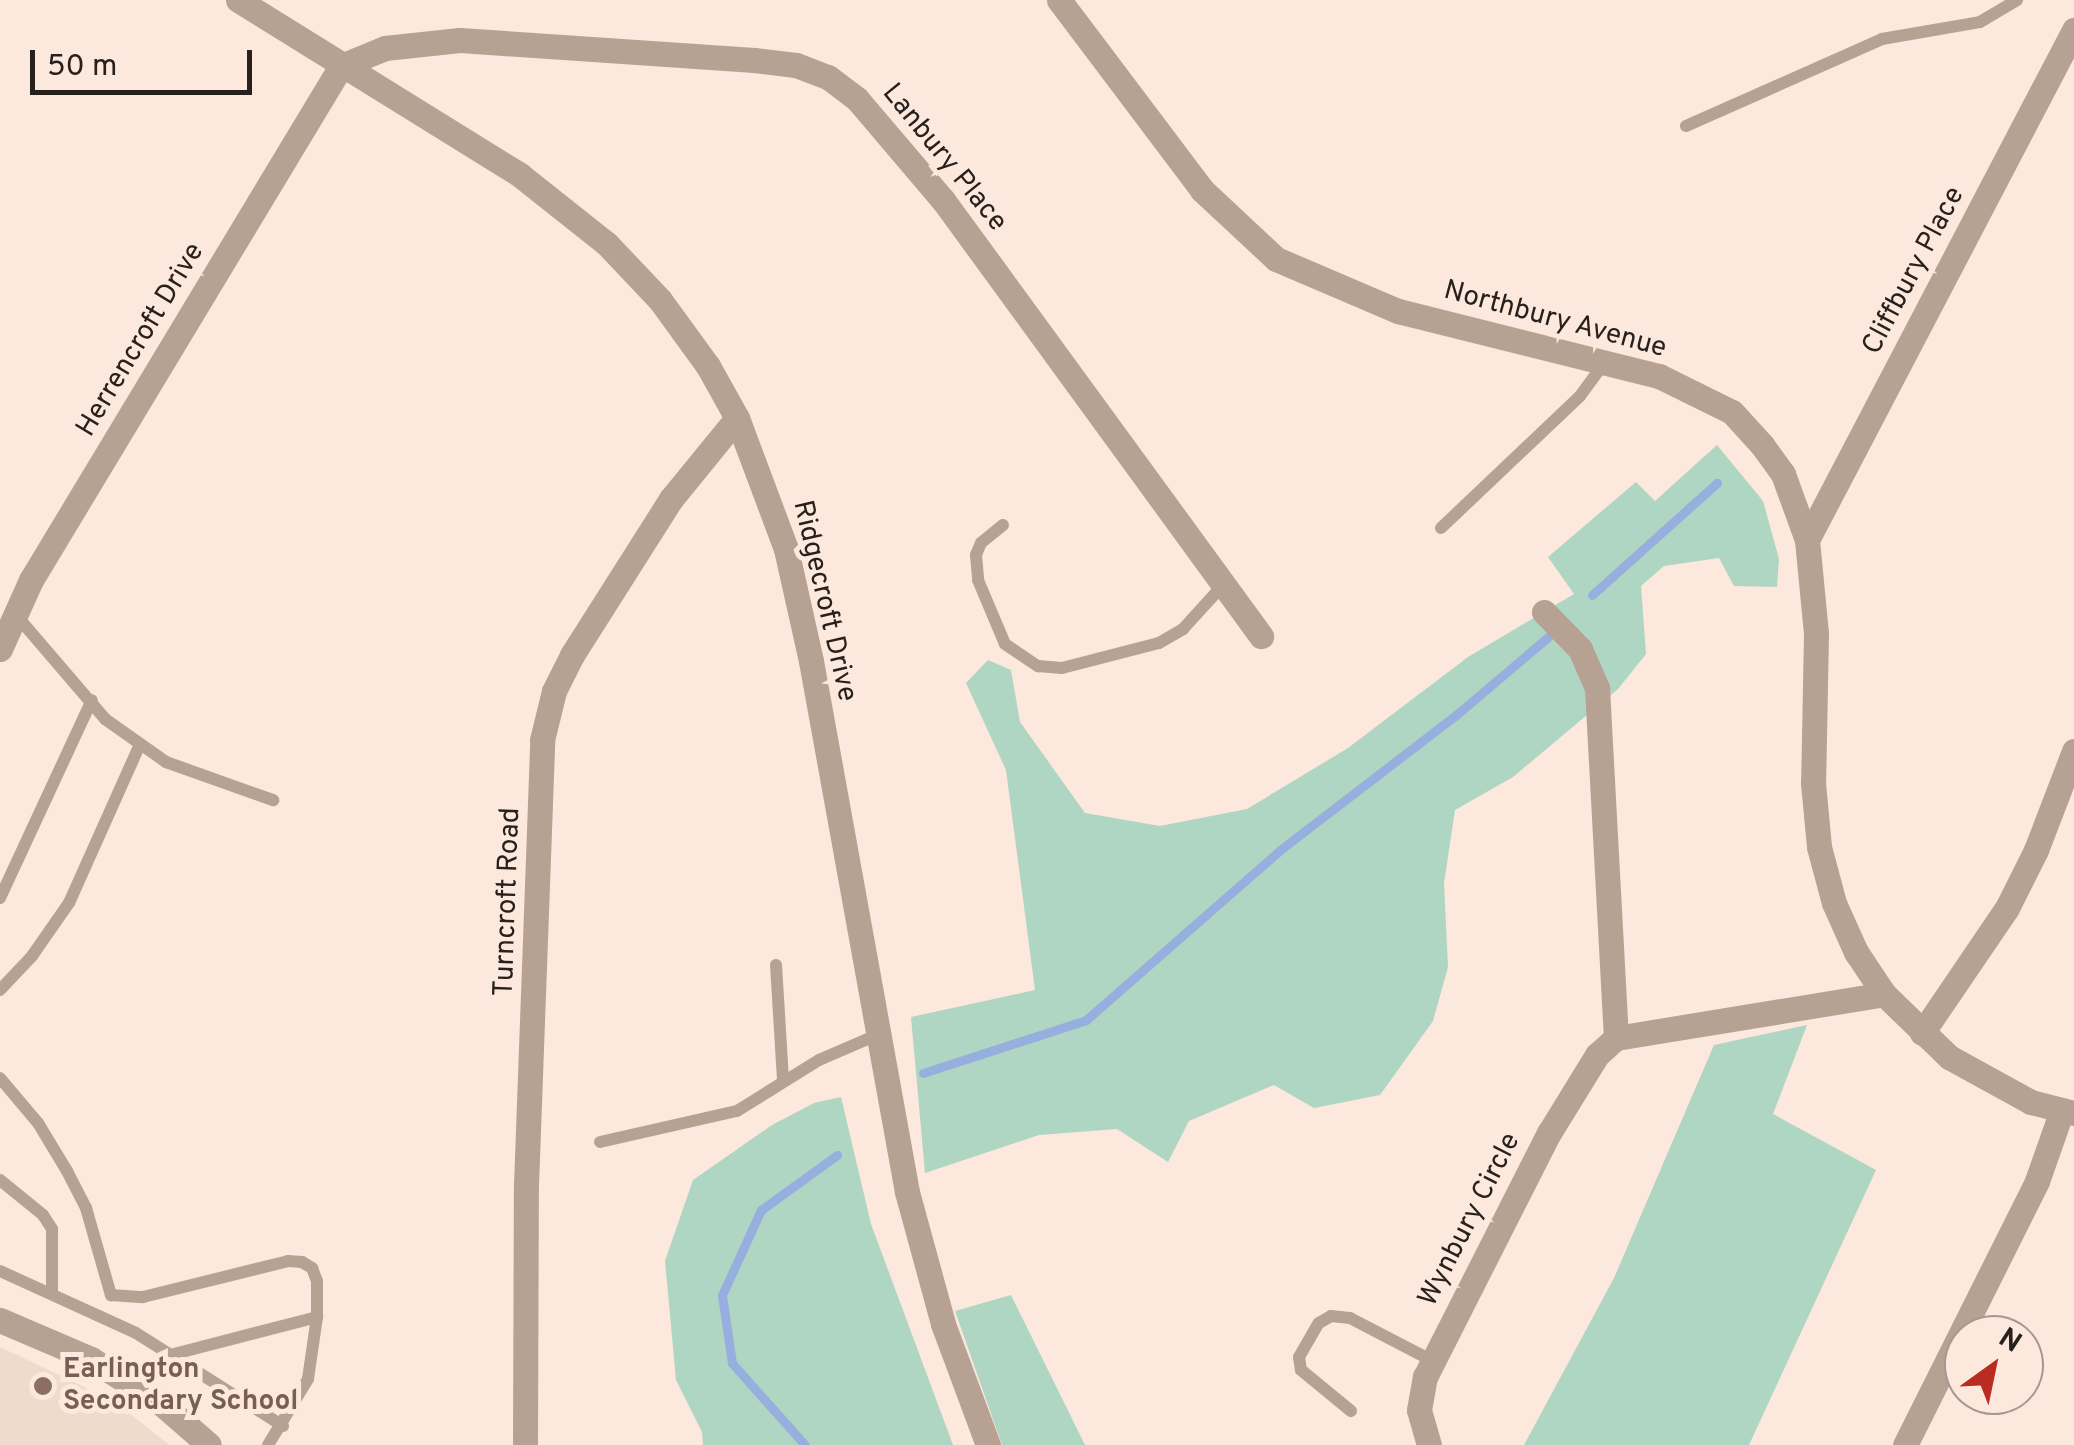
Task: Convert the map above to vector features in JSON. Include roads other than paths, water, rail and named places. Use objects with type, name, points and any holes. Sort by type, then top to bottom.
[{"type":"street","name":"Northbury Avenue","points":[[1059,0],[1202,190],[1276,259],[1398,311],[1659,376],[1732,412],[1783,474],[1807,540],[1816,633],[1813,782],[1819,847],[1834,903],[1856,952],[1884,994],[1922,1032],[1989,1082],[2031,1102],[2068,1111]]},
{"type":"street","name":"Ridgecroft Drive","points":[[244,2],[341,66],[520,174],[607,244],[660,300],[708,366],[738,418],[762,474],[790,568],[876,1035],[917,1230],[943,1324],[988,1445]]},
{"type":"street","name":"Cliffbury Place","points":[[1807,540],[2074,30]]},
{"type":"street","name":"Lanbury Place","points":[[341,66],[385,48],[460,40],[754,60],[796,65],[828,77],[857,99],[894,138],[943,200],[1261,636]]},
{"type":"street","name":"Herrencroft Drive","points":[[0,648],[31,580],[341,66]]},
{"type":"street","name":"Turncroft Road","points":[[525,1445],[526,1185],[542,740],[554,691],[582,638],[671,499],[738,418]]},
{"type":"street","points":[[1544,612],[1580,648],[1597,688],[1616,1038],[1884,994]]},
{"type":"street","points":[[1922,1032],[2007,908],[2031,861],[2074,751]]},
{"type":"street","name":"Wynbury Circle","points":[[1428,1445],[1419,1410],[1425,1376],[1581,1075],[1616,1038]]},
{"type":"street","points":[[1904,1445],[2068,1111]]},
{"type":"street","points":[[0,1320],[91,1359],[162,1404],[210,1445]]},
{"type":"lane","points":[[1686,126],[1882,39],[1980,22],[2016,0]]},
{"type":"lane","points":[[1441,528],[1580,396],[1607,360]]},
{"type":"lane","points":[[1003,525],[982,543],[976,555],[978,580],[1005,644],[1038,666],[1062,668],[1159,643],[1183,629],[1224,584]]},
{"type":"lane","points":[[16,615],[106,720],[197,776],[273,800]]},
{"type":"lane","points":[[0,898],[92,700]]},
{"type":"lane","points":[[0,990],[32,956],[69,903],[140,744]]},
{"type":"lane","points":[[776,965],[783,1081]]},
{"type":"lane","points":[[600,1142],[737,1111],[783,1081],[876,1035]]},
{"type":"lane","points":[[0,1078],[38,1124],[86,1208],[111,1295],[100,1314]]},
{"type":"lane","points":[[0,1180],[43,1215],[52,1229],[52,1293]]},
{"type":"lane","points":[[111,1295],[143,1296],[296,1260],[315,1274],[318,1317],[308,1379],[268,1445]]},
{"type":"lane","points":[[0,1270],[100,1314],[174,1354],[283,1426]]},
{"type":"lane","points":[[1352,1410],[1301,1370],[1299,1357],[1319,1324],[1331,1316],[1350,1318],[1433,1361]]},
{"type":"lane","points":[[174,1354],[318,1317]]},
{"type":"waterway","points":[[1592,595],[1717,483]]},
{"type":"waterway","points":[[923,1073],[1086,1020],[1280,850],[1456,715],[1548,637]]},
{"type":"waterway","points":[[805,1445],[732,1363],[722,1295],[761,1210],[837,1155]]},
{"type":"place","name":"Earlington Secondary School","points":[[43,1386]]}]
